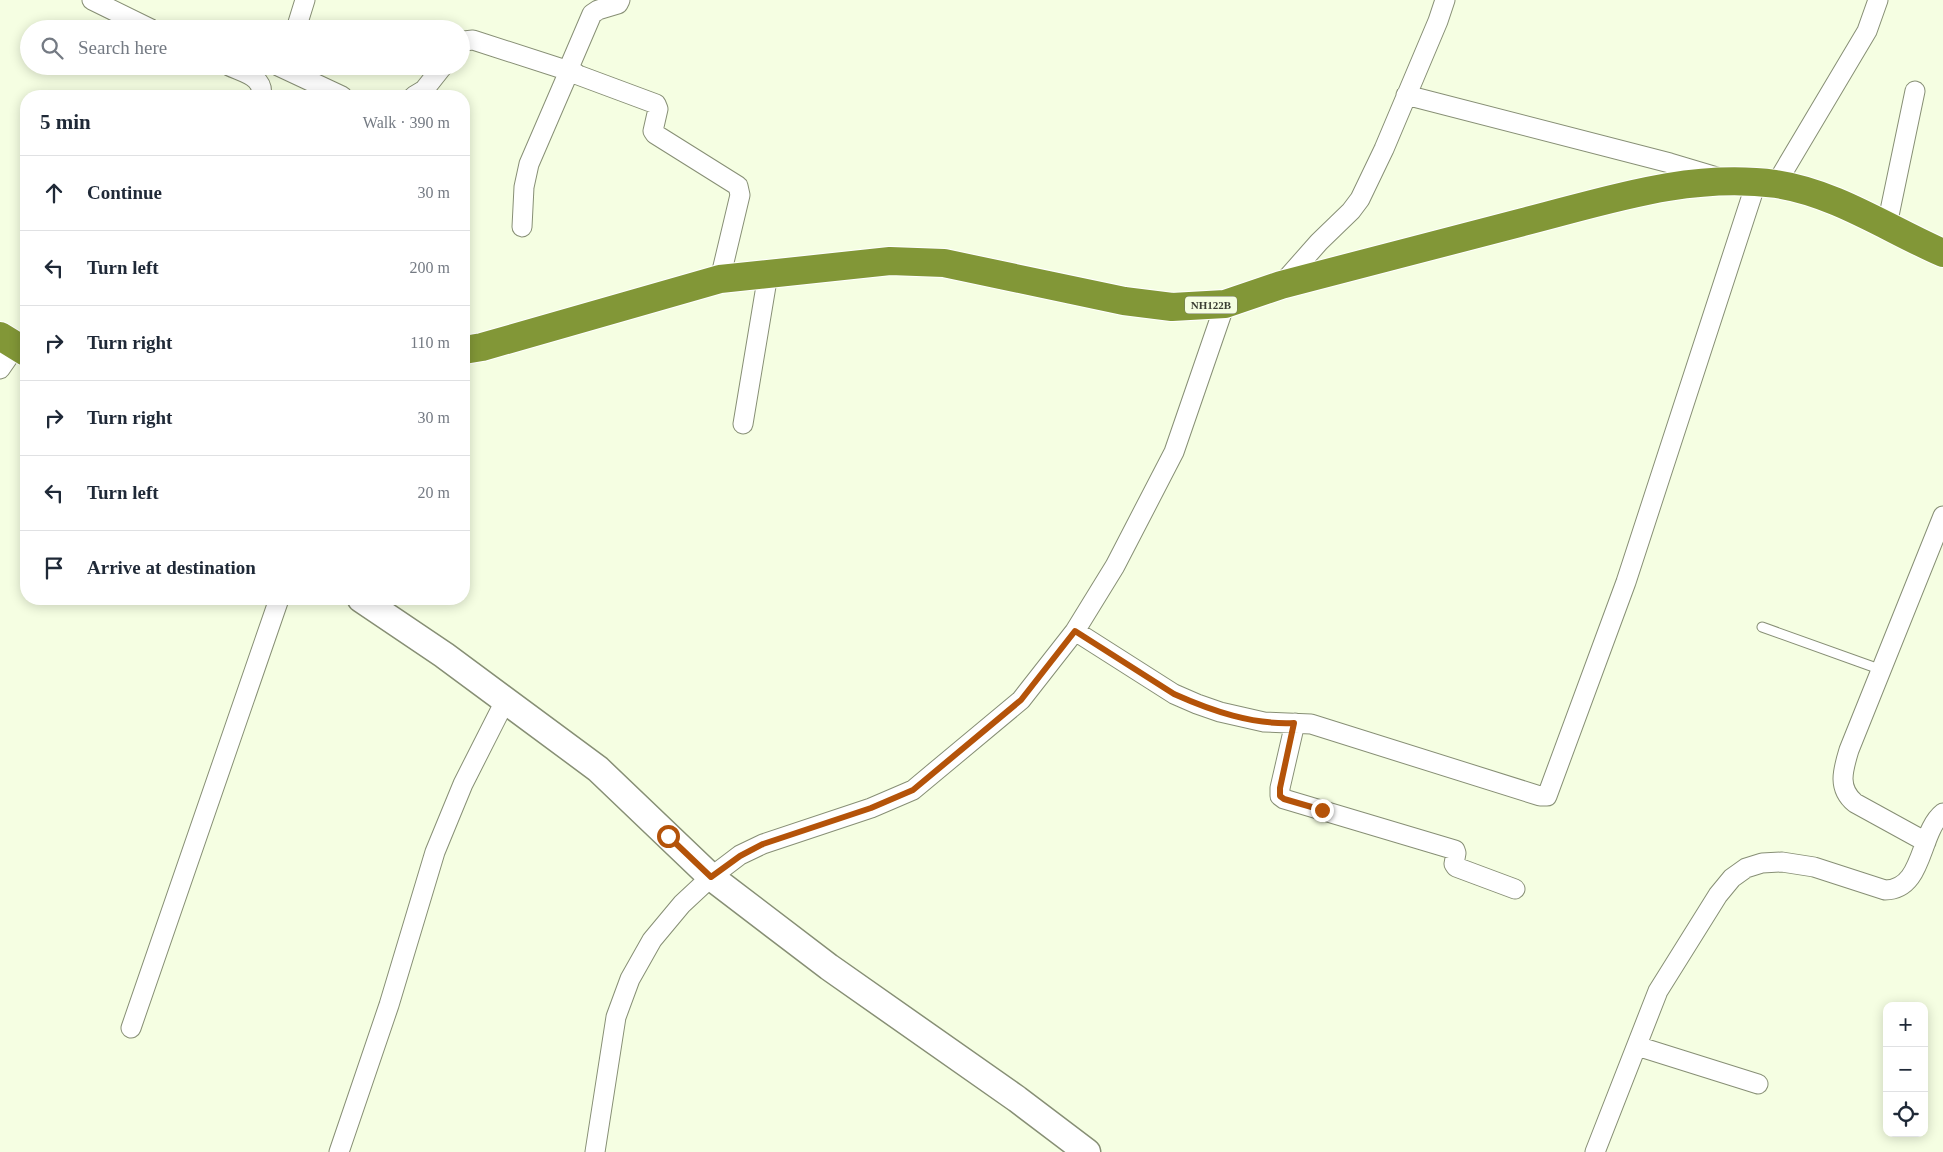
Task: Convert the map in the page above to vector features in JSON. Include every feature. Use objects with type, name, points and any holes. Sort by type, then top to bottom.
[{"type":"highway","name":"NH122B","points":[[470,349],[720,279],[890,261],[944,263],[1124,301],[1172,307],[1226,304],[1281,285],[1654,188],[1722,181],[1754,183],[1826,197],[1888,225],[1943,253]]},
{"type":"street","points":[[92,0],[133,20]]},
{"type":"street","points":[[299,20],[305,0]]},
{"type":"street","points":[[522,227],[524,187],[529,164],[592,14],[598,10],[618,4],[620,0]]},
{"type":"street","points":[[1281,285],[1360,199],[1384,149],[1445,0]]},
{"type":"street","points":[[1075,631],[1174,694],[1220,712],[1264,722],[1310,724],[1540,796],[1547,796],[1626,582],[1754,183],[1866,31],[1878,0]]},
{"type":"street","points":[[470,40],[570,70],[578,75],[656,104],[658,109],[653,131],[655,134],[738,186],[740,195],[720,279]]},
{"type":"street","points":[[248,75],[258,80],[261,90]]},
{"type":"street","points":[[263,90],[272,75]]},
{"type":"street","points":[[296,75],[329,90]]},
{"type":"street","points":[[424,90],[436,75]]},
{"type":"street","points":[[1888,225],[1915,91]]},
{"type":"street","points":[[1406,95],[1754,183]]},
{"type":"street","points":[[743,424],[768,274]]},
{"type":"street","points":[[596,1152],[616,1017],[630,978],[652,940],[682,904],[711,877],[740,856],[763,844],[871,808],[913,790],[1021,700],[1075,631],[1115,566],[1174,452],[1226,304]]},
{"type":"street","points":[[0,369],[14,345]]},
{"type":"street","points":[[1926,842],[1856,803],[1847,796],[1843,785],[1843,770],[1849,750],[1943,516]]},
{"type":"street","points":[[130,1028],[277,605]]},
{"type":"street","points":[[370,605],[444,655],[598,769],[711,877],[829,967],[1017,1099],[1087,1152]]},
{"type":"street","points":[[340,1152],[389,1005],[435,852],[463,784],[505,701]]},
{"type":"street","points":[[1294,723],[1280,788],[1280,796],[1284,799],[1455,850],[1454,864],[1456,867],[1515,889]]},
{"type":"street","points":[[1595,1152],[1658,991],[1718,895],[1732,878],[1746,868],[1762,863],[1782,862],[1798,864],[1885,890],[1896,890],[1905,885],[1912,875],[1936,822],[1943,813]]},
{"type":"street","points":[[1637,1046],[1758,1084]]},
{"type":"lane","points":[[1762,627],[1882,670]]},
{"type":"route","points":[[668,836],[711,877],[740,856],[763,844],[871,808],[913,790],[1021,700],[1075,631],[1174,694],[1220,712],[1264,722],[1278,724],[1294,723],[1280,788],[1280,796],[1284,799],[1322,810]]}]
